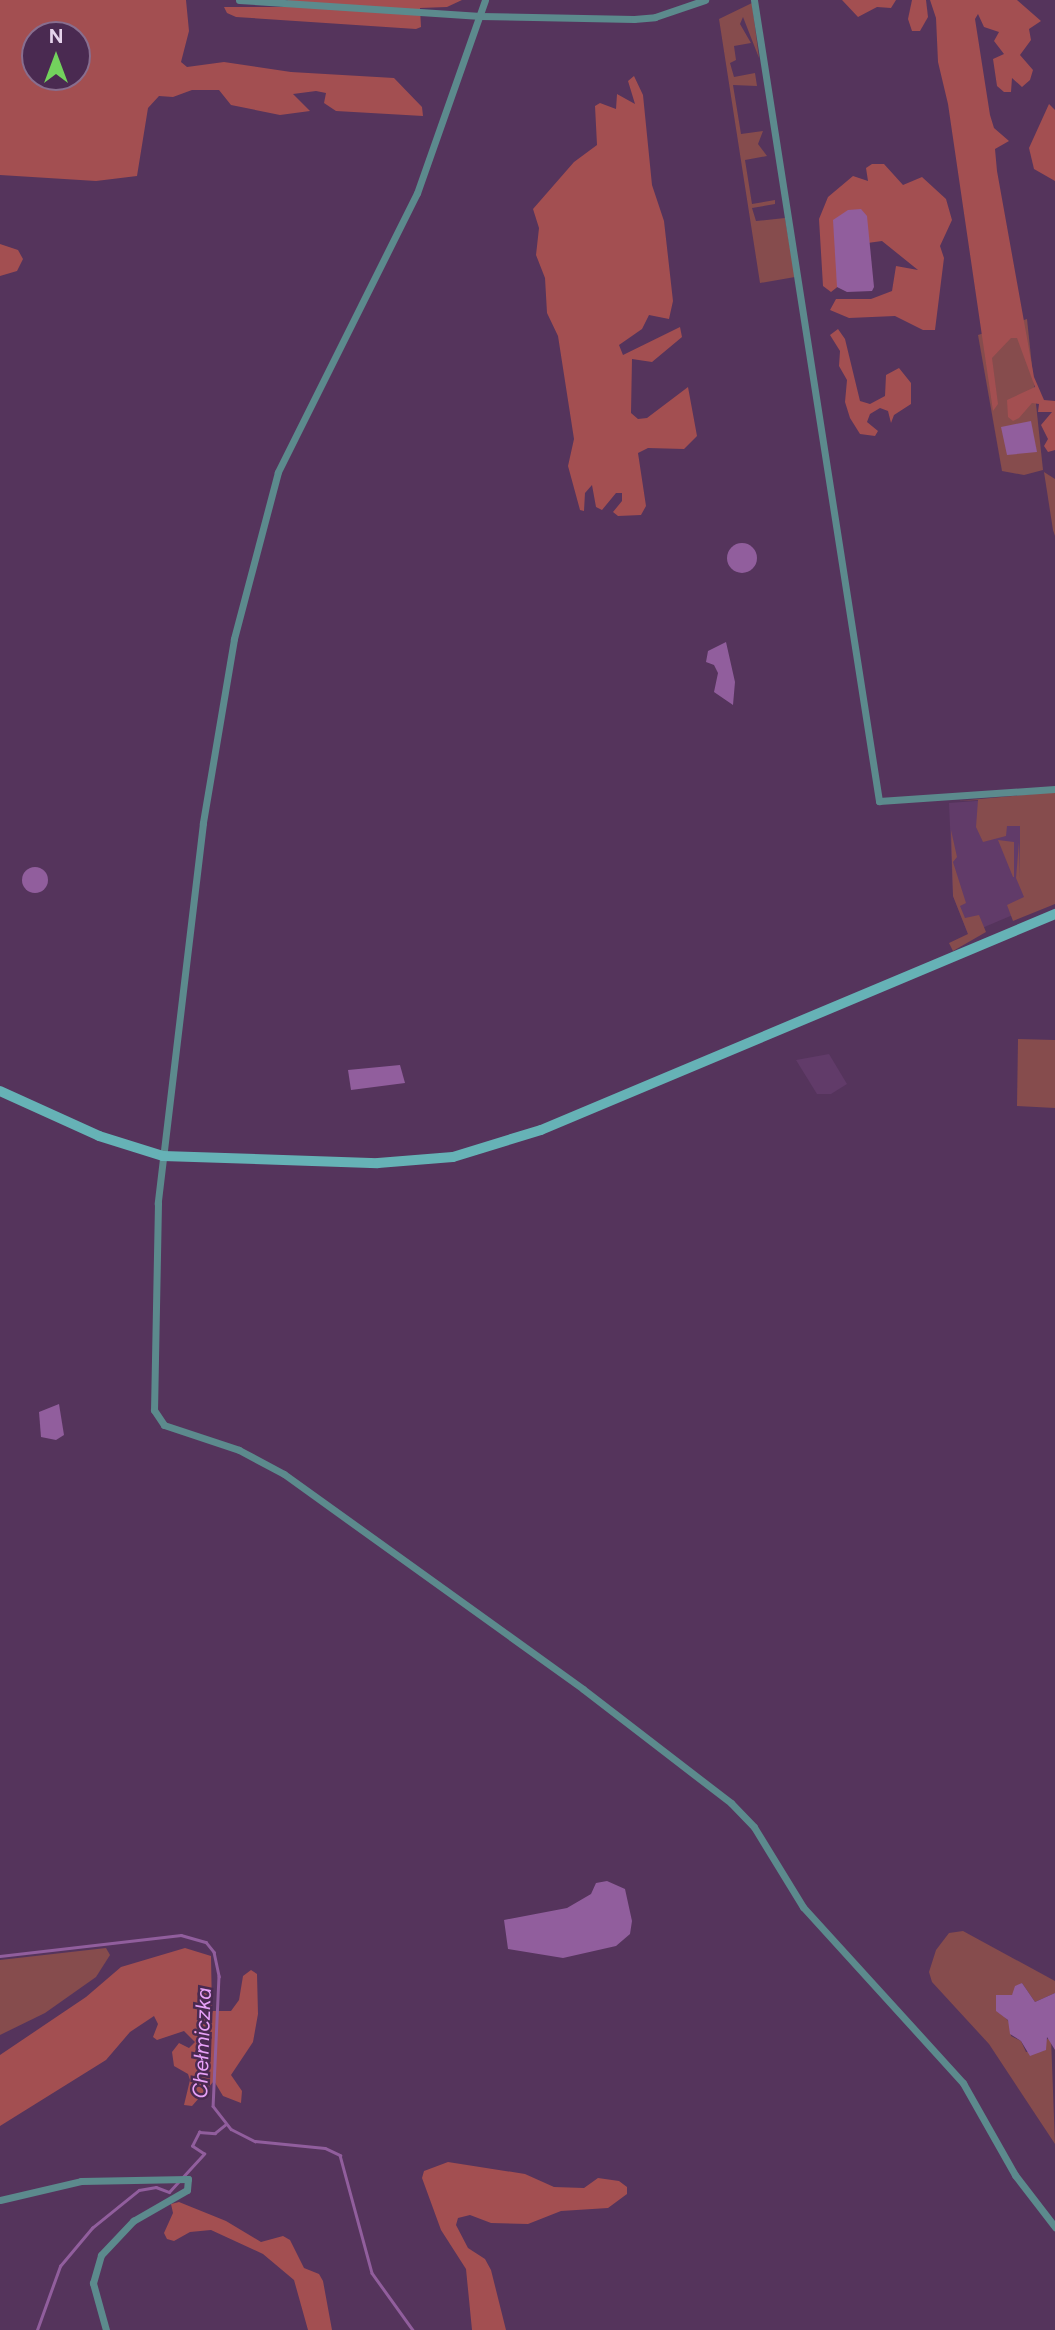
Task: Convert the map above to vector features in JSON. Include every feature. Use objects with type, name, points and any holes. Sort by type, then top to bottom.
[{"type":"main road","points":[[0,1091],[99,1136],[163,1156],[400,1163],[483,1150],[1055,914]]},
{"type":"street","points":[[239,0],[480,16],[634,19],[655,17],[705,0]]},
{"type":"street","points":[[485,0],[417,193],[278,472],[234,639],[204,823],[163,1156],[152,1384],[160,1421],[176,1430],[249,1453],[284,1474],[583,1689],[741,1812],[760,1835],[795,1897],[958,2076],[1015,2175],[1055,2227]]},
{"type":"street","points":[[754,0],[879,802],[1055,789]]},
{"type":"street","points":[[0,2200],[81,2181],[185,2178],[187,2190],[133,2221],[101,2255],[93,2283],[106,2330]]},
{"type":"shaded area","points":[[0,0],[186,0],[189,31],[181,62],[187,67],[224,62],[291,72],[394,78],[422,107],[423,116],[336,111],[324,103],[326,93],[316,91],[293,94],[310,111],[280,115],[231,105],[219,90],[192,90],[173,97],[159,96],[148,108],[137,176],[96,181],[0,175]]},
{"type":"shaded area","points":[[288,0],[462,0],[447,7],[420,8],[421,27],[416,29],[236,17],[227,13],[224,7],[283,7]]},
{"type":"shaded area","points":[[842,0],[896,0],[891,8],[877,7],[858,17]]},
{"type":"shaded area","points":[[912,0],[926,0],[928,17],[920,31],[912,31],[908,19]]},
{"type":"shaded area","points":[[930,0],[1017,0],[1041,21],[1029,29],[1031,40],[1020,55],[1033,70],[1030,80],[1022,87],[1012,78],[1011,92],[1004,92],[997,86],[993,59],[1004,54],[994,41],[999,32],[984,27],[978,14],[975,19],[990,115],[994,128],[1009,141],[995,149],[997,171],[1034,377],[1044,400],[1055,401],[1055,450],[1048,452],[1044,446],[1048,439],[1041,425],[1052,412],[1038,412],[1039,404],[1032,403],[1019,418],[1013,421],[1008,417],[1007,400],[1035,387],[1017,338],[1011,338],[992,358],[998,404],[993,411],[948,104],[938,62],[936,18]]},
{"type":"shaded area","points":[[752,3],[759,58],[743,17],[740,24],[751,43],[734,46],[736,60],[730,63],[734,77],[755,73],[757,86],[733,85],[741,134],[763,131],[758,144],[767,156],[745,160],[752,204],[775,200],[775,204],[752,208],[756,221],[785,218],[795,277],[760,283],[719,19]]},
{"type":"shaded area","points":[[634,76],[643,95],[652,185],[664,221],[673,301],[669,319],[649,315],[642,329],[619,345],[623,355],[680,327],[682,337],[652,362],[632,359],[631,413],[638,419],[647,418],[688,387],[697,436],[684,449],[648,448],[638,453],[646,506],[641,515],[618,516],[613,512],[622,501],[622,493],[616,493],[602,510],[596,507],[592,485],[585,493],[584,511],[580,510],[568,466],[574,439],[558,336],[547,313],[545,278],[536,255],[539,228],[533,209],[574,162],[597,145],[595,106],[600,103],[616,109],[617,94],[635,104],[628,81]]},
{"type":"shaded area","points":[[1049,104],[1055,110],[1055,181],[1034,169],[1029,148]]},
{"type":"shaded area","points":[[872,164],[884,164],[903,185],[922,177],[946,199],[952,220],[940,246],[944,258],[935,330],[923,330],[895,316],[849,318],[830,310],[836,299],[871,299],[892,291],[896,266],[918,270],[882,241],[853,245],[845,281],[831,292],[823,286],[819,219],[828,197],[853,176],[868,181],[866,168]]},
{"type":"shaded area","points":[[861,209],[867,216],[874,287],[872,291],[847,292],[837,287],[833,220],[848,210]]},
{"type":"shaded area","points":[[0,244],[18,250],[23,259],[17,271],[0,276]]},
{"type":"shaded area","points":[[1027,319],[1043,470],[1024,475],[1002,471],[978,335]]},
{"type":"shaded area","points":[[838,329],[845,339],[860,401],[870,404],[885,396],[886,375],[899,368],[911,383],[911,404],[894,415],[891,423],[888,411],[880,408],[870,414],[867,422],[878,431],[875,436],[860,434],[850,418],[845,402],[847,380],[839,366],[840,351],[830,335]]},
{"type":"shaded area","points":[[1031,421],[1037,452],[1007,455],[1001,427]]},
{"type":"shaded area","points":[[1044,472],[1055,479],[1055,536],[1053,530]]},
{"type":"shaded area","points":[[742,543],[753,547],[757,558],[753,569],[742,573],[731,569],[727,558],[731,547]]},
{"type":"shaded area","points":[[726,642],[735,682],[733,705],[714,692],[718,673],[714,665],[706,662],[708,651]]},
{"type":"shaded area","points":[[1055,792],[1055,904],[1013,921],[1007,905],[1024,897],[1016,878],[1019,842],[1020,879],[1020,826],[1007,826],[1006,836],[983,842],[976,827],[978,800],[958,801]]},
{"type":"shaded area","points":[[1055,795],[1055,897],[968,934],[953,896],[949,803]]},
{"type":"shaded area","points":[[951,830],[957,857],[953,862],[966,903],[960,906],[965,918],[979,915],[986,932],[953,951],[949,943],[968,934],[953,896]]},
{"type":"shaded area","points":[[998,840],[1014,842],[1014,877],[1013,877]]},
{"type":"shaded area","points":[[35,867],[44,871],[48,880],[44,889],[35,893],[26,889],[22,880],[26,871]]},
{"type":"shaded area","points":[[1018,1039],[1055,1040],[1055,1108],[1017,1106]]},
{"type":"shaded area","points":[[829,1054],[847,1084],[831,1094],[817,1094],[796,1060]]},
{"type":"shaded area","points":[[400,1065],[405,1083],[351,1090],[348,1070]]},
{"type":"shaded area","points":[[59,1404],[64,1435],[56,1440],[41,1437],[39,1412]]},
{"type":"shaded area","points":[[607,1881],[625,1889],[632,1921],[630,1934],[616,1946],[563,1958],[508,1949],[504,1920],[567,1908],[591,1894],[596,1883]]},
{"type":"shaded area","points":[[963,1931],[1055,1981],[1055,1993],[1035,2002],[1022,1983],[1012,1995],[1001,1997],[996,2007],[1010,2023],[1011,2036],[1021,2041],[1026,2052],[1044,2051],[1045,2040],[1051,2038],[1055,2144],[989,2044],[932,1982],[929,1972],[936,1950],[949,1933]]},
{"type":"shaded area","points":[[106,1948],[110,1955],[96,1977],[45,2013],[0,2035],[0,1960]]},
{"type":"shaded area","points":[[185,1948],[211,1956],[212,2011],[231,2011],[239,2000],[243,1976],[251,1970],[257,1974],[258,2014],[253,2042],[231,2075],[242,2091],[241,2103],[223,2096],[214,2081],[192,2106],[184,2105],[190,2080],[188,2074],[174,2066],[172,2052],[179,2043],[189,2048],[195,2042],[184,2031],[157,2040],[153,2037],[158,2024],[154,2016],[130,2032],[106,2060],[0,2126],[0,2055],[86,1997],[121,1967]]},
{"type":"shaded area","points":[[1022,1983],[1035,2002],[1055,1993],[1055,2050],[1047,2037],[1046,2050],[1030,2056],[1021,2041],[1010,2034],[1008,2020],[996,2011],[996,1995],[1012,1995],[1015,1986]]},
{"type":"shaded area","points":[[448,2162],[525,2174],[554,2187],[584,2188],[598,2178],[619,2181],[627,2187],[627,2194],[608,2208],[561,2211],[528,2224],[491,2223],[470,2215],[458,2218],[456,2225],[468,2248],[485,2259],[491,2270],[506,2330],[472,2330],[466,2269],[441,2230],[422,2178],[424,2171]]},
{"type":"shaded area","points":[[179,2202],[226,2221],[261,2242],[283,2236],[290,2240],[304,2268],[319,2274],[323,2281],[332,2330],[308,2330],[294,2280],[263,2254],[211,2230],[190,2232],[174,2241],[167,2239],[164,2233],[173,2213],[171,2204]]},
{"type":"waterway","name":"Chełmiczka","points":[[0,1956],[181,1935],[206,1942],[214,1952],[219,1976],[213,2106],[231,2129],[255,2141],[325,2148],[340,2155],[372,2273],[413,2330]]},
{"type":"waterway","points":[[37,2330],[60,2266],[92,2228],[139,2190],[156,2187],[169,2192],[204,2154],[192,2146],[199,2132],[215,2133],[225,2125]]}]
